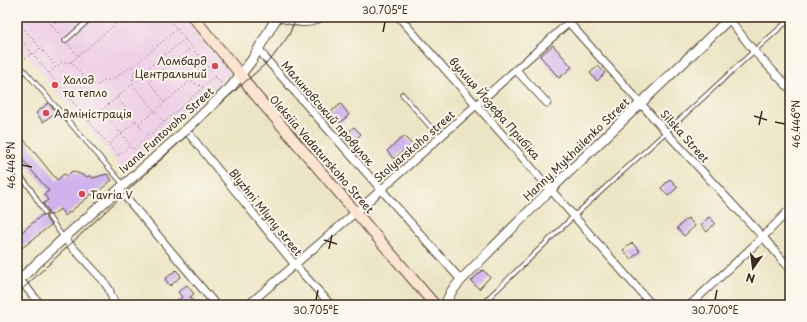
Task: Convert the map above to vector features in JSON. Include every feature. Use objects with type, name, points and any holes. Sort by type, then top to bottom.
[{"type":"main road","name":"Oleksiia Vadaturskoho Street","points":[[194,17],[241,75],[252,91],[435,305]]},
{"type":"street","name":"Ivana Funtovoho Street","points":[[18,281],[64,238],[186,130],[231,87],[259,49],[277,17]]},
{"type":"street","points":[[277,17],[303,23],[312,22],[322,17]]},
{"type":"street","name":"вулиця Йозефа Прибіка","points":[[399,17],[652,305]]},
{"type":"street","name":"Stolyarskoho street","points":[[248,305],[477,105],[516,70],[566,20],[575,17]]},
{"type":"street","points":[[730,18],[754,51],[790,89]]},
{"type":"street","name":"Hanny Mykhailenko Street","points":[[445,305],[451,292],[461,280],[551,189],[730,18]]},
{"type":"street","name":"Silska Street","points":[[566,20],[666,132],[763,236],[790,270]]},
{"type":"street","name":"Малиновський провулок","points":[[259,49],[266,59],[461,280]]},
{"type":"street","points":[[516,70],[547,103]]},
{"type":"street","name":"Blyzhni Mlyny street","points":[[186,130],[295,265],[331,305]]},
{"type":"street","points":[[121,187],[216,305]]},
{"type":"street","points":[[690,305],[790,209]]},
{"type":"street","points":[[64,238],[102,279],[109,288],[113,300],[117,305]]},
{"type":"street","points":[[18,281],[41,305]]},
{"type":"lane","points":[[65,41],[92,17]]},
{"type":"lane","points":[[481,305],[574,216],[790,19]]},
{"type":"lane","points":[[18,63],[121,187]]},
{"type":"lane","points":[[402,94],[440,138]]},
{"type":"lane","points":[[17,172],[30,188],[45,213]]},
{"type":"lane","points":[[49,218],[64,238]]},
{"type":"path","points":[[52,26],[62,17]]},
{"type":"path","points":[[49,73],[62,62],[70,62],[124,17]]},
{"type":"path","points":[[167,17],[221,83]]},
{"type":"path","points":[[17,21],[57,66]]},
{"type":"path","points":[[70,62],[88,82],[98,85],[104,80],[111,80],[136,64],[177,29]]},
{"type":"path","points":[[17,34],[118,156],[130,146]]},
{"type":"path","points":[[142,72],[185,39]]},
{"type":"path","points":[[149,81],[192,47]]},
{"type":"path","points":[[18,63],[40,48]]},
{"type":"path","points":[[136,64],[165,102]]},
{"type":"path","points":[[89,121],[132,84],[136,64]]},
{"type":"path","points":[[102,110],[133,150],[216,76]]},
{"type":"path","points":[[139,124],[190,81],[203,88]]},
{"type":"path","points":[[132,84],[164,122]]},
{"type":"path","points":[[116,98],[148,136]]},
{"type":"path","points":[[108,144],[136,121]]},
{"type":"shaded area","points":[[17,17],[183,17],[231,73],[123,169],[17,44]]},
{"type":"building","points":[[553,45],[572,67],[559,78],[540,56]]},
{"type":"building","points":[[598,66],[605,73],[597,81],[590,73]]},
{"type":"building","name":"Адміністрація","points":[[48,103],[56,112],[43,122],[36,113]]},
{"type":"building","points":[[341,104],[349,115],[340,123],[331,112]]},
{"type":"building","points":[[354,127],[361,134],[357,138],[359,140],[355,144],[346,134]]},
{"type":"building","points":[[17,131],[57,180],[64,174],[67,176],[72,171],[88,177],[90,175],[93,178],[107,174],[112,180],[65,216],[60,209],[52,215],[48,214],[48,210],[43,204],[48,200],[44,194],[49,191],[17,153]]},
{"type":"building","points":[[404,136],[414,147],[405,154],[403,151],[394,159],[387,151]]},
{"type":"building","points":[[670,179],[678,187],[668,196],[661,188]]},
{"type":"building","points":[[42,215],[46,216],[46,219],[51,225],[17,252],[17,236]]},
{"type":"building","points":[[709,217],[715,223],[707,232],[701,225]]},
{"type":"building","points":[[688,218],[695,226],[684,236],[677,228]]},
{"type":"building","points":[[632,243],[640,251],[631,259],[623,250]]},
{"type":"building","points":[[176,270],[181,276],[170,286],[165,279]]},
{"type":"building","points":[[483,270],[490,277],[479,289],[471,281]]},
{"type":"building","points":[[187,285],[194,294],[190,297],[194,302],[191,305],[172,305],[182,297],[178,292]]},
{"type":"tram line","points":[[17,294],[227,98],[272,58],[289,35],[296,17]]},
{"type":"place","name":"Ломбард Центральний","points":[[215,66]]},
{"type":"place","name":"Холод та тепло","points":[[55,85]]},
{"type":"place","name":"Адміністрація","points":[[46,113]]},
{"type":"place","name":"Tavria V","points":[[82,194]]}]
